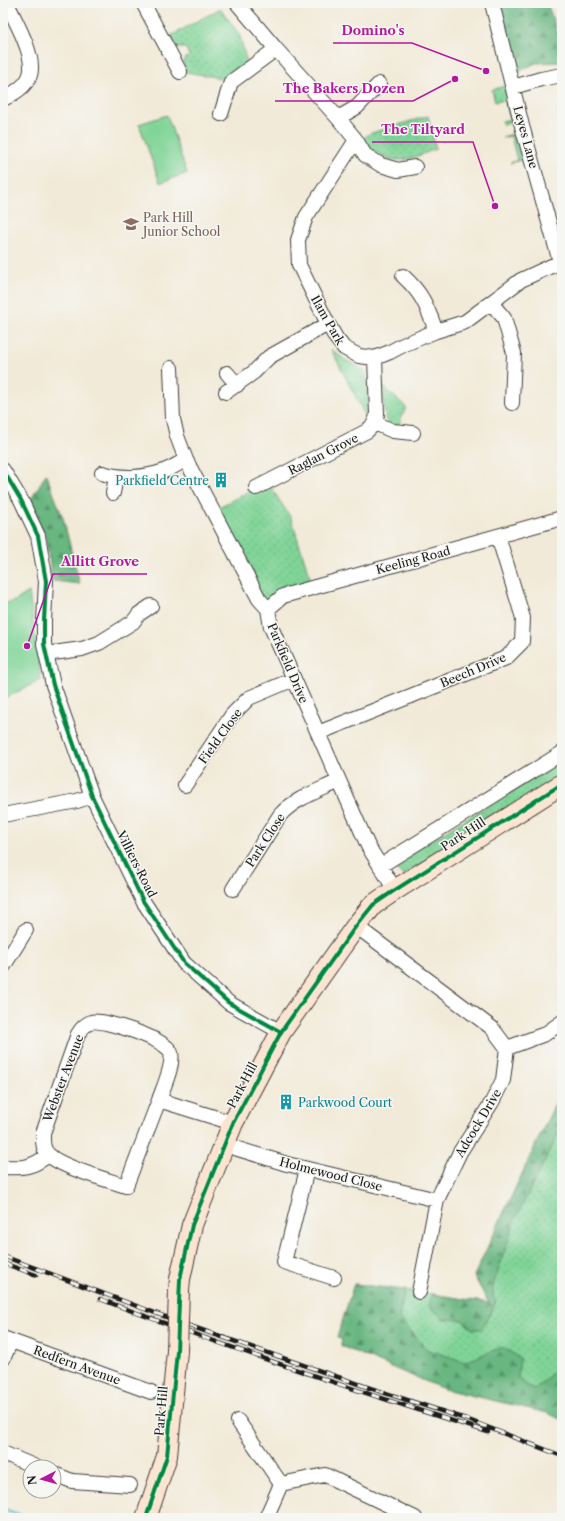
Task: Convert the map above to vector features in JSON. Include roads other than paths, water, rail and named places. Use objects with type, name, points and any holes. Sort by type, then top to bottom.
[{"type":"street","points":[[3,99],[15,93],[25,83],[30,76],[32,63],[7,3]]},
{"type":"street","points":[[143,3],[178,56],[180,72]]},
{"type":"street","name":"Leyes Lane","points":[[492,3],[561,266]]},
{"type":"street","points":[[240,4],[276,49],[338,118],[356,140],[365,155],[381,165],[398,170],[415,167]]},
{"type":"street","points":[[222,114],[231,82],[276,49]]},
{"type":"street","points":[[513,87],[562,75]]},
{"type":"street","points":[[338,118],[357,107],[379,84]]},
{"type":"street","name":"Ilam Park","points":[[356,140],[306,217],[298,240],[299,265],[328,324],[344,348],[359,356],[375,358]]},
{"type":"street","points":[[413,433],[393,431],[375,423],[377,414],[375,358],[436,331],[465,322],[522,280],[561,266]]},
{"type":"street","points":[[403,276],[415,286],[424,300],[436,331]]},
{"type":"street","points":[[492,303],[504,318],[514,353],[512,403]]},
{"type":"street","points":[[228,373],[231,389],[254,372],[269,357],[328,324]]},
{"type":"street","name":"Parkfield Drive","points":[[171,368],[173,419],[177,436],[186,460],[259,599],[268,609],[270,627],[368,846],[394,890]]},
{"type":"street","name":"Raglan Grove","points":[[266,487],[366,431],[375,423]]},
{"type":"street","points":[[102,473],[116,476],[135,477],[164,471],[186,460]]},
{"type":"street","name":"Villiers Road","points":[[3,470],[21,500],[38,536],[46,581],[44,621],[46,654],[53,685],[92,796],[144,901],[184,963],[229,1003],[281,1032]]},
{"type":"street","points":[[113,493],[116,476]]},
{"type":"street","name":"Keeling Road","points":[[268,609],[283,596],[562,518]]},
{"type":"street","name":"Beech Drive","points":[[318,733],[506,658],[522,642],[523,618],[498,536]]},
{"type":"street","points":[[46,654],[82,649],[99,643],[133,622],[139,614],[151,606]]},
{"type":"street","name":"Field Close","points":[[186,776],[232,715],[249,698],[294,679]]},
{"type":"street","name":"Park Hill","points":[[380,866],[562,753]]},
{"type":"street","name":"Park Close","points":[[232,882],[280,815],[292,803],[339,781]]},
{"type":"street","name":"Park Hill","points":[[146,1518],[167,1456],[177,1351],[180,1279],[192,1225],[233,1123],[281,1032],[356,926],[373,905],[394,890],[562,784]]},
{"type":"street","points":[[3,815],[77,801],[92,796]]},
{"type":"street","points":[[356,926],[492,1028],[507,1048],[545,1034],[562,1022]]},
{"type":"street","points":[[3,967],[26,930]]},
{"type":"street","name":"Webster Avenue","points":[[92,1022],[104,1022],[162,1043],[169,1048],[171,1053],[171,1062],[159,1100],[126,1186],[59,1163],[48,1155],[43,1146],[43,1133],[78,1034],[83,1026],[92,1022]]},
{"type":"street","name":"Adcock Drive","points":[[419,1292],[437,1200],[460,1152],[492,1102],[503,1080],[507,1048]]},
{"type":"street","points":[[159,1100],[233,1123]]},
{"type":"street","name":"Holmewood Close","points":[[225,1145],[287,1164],[437,1200]]},
{"type":"street","points":[[3,1167],[28,1167],[38,1163],[48,1155]]},
{"type":"street","points":[[307,1169],[284,1262],[334,1278]]},
{"type":"street","points":[[3,1359],[7,1340]]},
{"type":"street","name":"Redfern Avenue","points":[[7,1340],[151,1392]]},
{"type":"street","points":[[238,1421],[281,1484]]},
{"type":"street","points":[[3,1453],[22,1461]]},
{"type":"street","points":[[281,1484],[325,1475],[415,1518]]},
{"type":"street","points":[[62,1477],[72,1481],[130,1485]]},
{"type":"street","points":[[266,1518],[281,1484]]},
{"type":"waterway","points":[[3,1509],[25,1517],[39,1518]]},
{"type":"railway","points":[[3,1256],[190,1326],[370,1388],[466,1419],[562,1456]]},
{"type":"railway","points":[[3,1263],[36,1275]]},
{"type":"railway","points":[[100,1299],[196,1335],[390,1401],[488,1432]]},
{"type":"place","name":"Domino's","points":[[486,71]]},
{"type":"place","name":"The Bakers Dozen","points":[[455,79]]},
{"type":"place","name":"The Tiltyard","points":[[495,206]]},
{"type":"place","name":"Park Hill Junior School","points":[[131,224]]},
{"type":"place","name":"Parkfield Centre","points":[[221,480]]},
{"type":"place","name":"Allitt Grove","points":[[27,646]]},
{"type":"place","name":"Parkwood Court","points":[[286,1102]]}]
